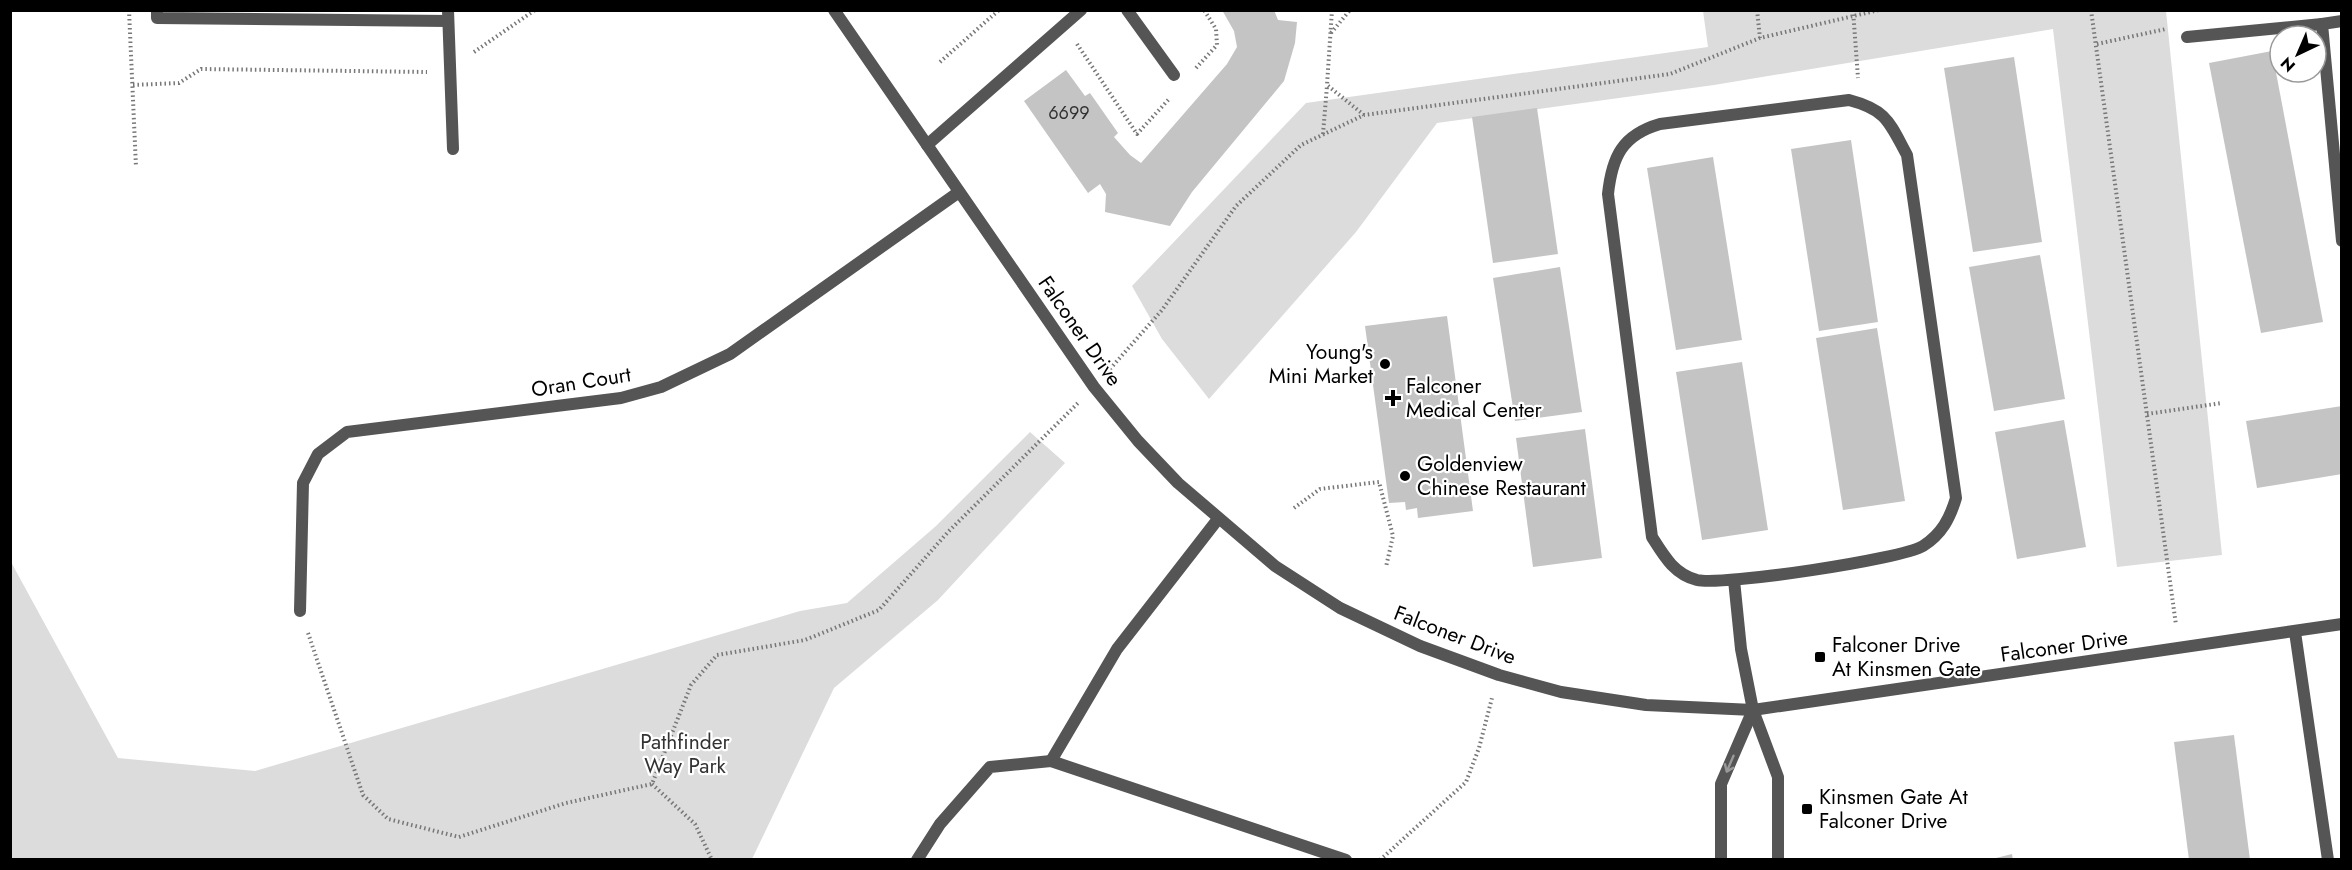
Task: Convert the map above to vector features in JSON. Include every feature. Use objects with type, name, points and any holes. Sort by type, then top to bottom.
[{"type":"street","points":[[157,10],[157,18],[448,16],[453,149]]},
{"type":"street","name":"Falconer Drive","points":[[834,10],[1094,387],[1138,441],[1218,519],[1275,566],[1340,608],[1420,646],[1499,675],[1561,692],[1646,705],[1753,710],[2342,624]]},
{"type":"street","points":[[927,145],[1081,10]]},
{"type":"street","points":[[1127,10],[1174,75]]},
{"type":"street","points":[[2322,24],[2342,21]]},
{"type":"street","points":[[2187,36],[2268,29]]},
{"type":"street","points":[[2328,84],[2342,241]]},
{"type":"street","points":[[1849,100],[1872,106],[1886,117],[1907,155],[1956,498],[1949,520],[1933,539],[1901,555],[1734,580],[1698,580],[1679,572],[1669,563],[1652,537],[1608,194],[1611,170],[1617,153],[1627,143],[1643,129],[1660,124],[1849,100]]},
{"type":"street","name":"Oran Court","points":[[300,611],[303,483],[318,454],[347,432],[621,398],[661,387],[730,354],[959,192]]},
{"type":"street","points":[[1051,761],[1117,649],[1218,519]]},
{"type":"street","points":[[1734,580],[1741,649],[1753,710],[1778,777],[1778,860]]},
{"type":"street","points":[[2295,632],[2328,860]]},
{"type":"street","points":[[1721,860],[1721,784],[1753,710]]},
{"type":"street","points":[[917,860],[940,824],[990,767],[1051,761],[1346,860]]},
{"type":"path","points":[[129,10],[136,167]]},
{"type":"path","points":[[133,86],[179,83],[201,69],[422,73],[450,68],[536,10]]},
{"type":"path","points":[[940,62],[999,10]]},
{"type":"path","points":[[1323,134],[1332,10]]},
{"type":"path","points":[[1330,34],[1350,10]]},
{"type":"path","points":[[1757,10],[1760,38]]},
{"type":"path","points":[[652,784],[691,685],[717,655],[805,640],[879,610],[948,532],[1094,387],[1162,310],[1236,206],[1301,145],[1364,115],[1670,74],[1760,38],[1852,13],[1879,10]]},
{"type":"path","points":[[2091,10],[2179,649]]},
{"type":"path","points":[[1852,13],[1860,103]]},
{"type":"path","points":[[2097,44],[2184,26],[2187,36]]},
{"type":"path","points":[[1327,85],[1364,115]]},
{"type":"path","points":[[2147,414],[2222,403]]},
{"type":"path","points":[[1294,508],[1320,489],[1379,482],[1393,536],[1386,567]]},
{"type":"path","points":[[300,611],[363,795],[388,819],[459,837],[566,803],[652,784]]},
{"type":"path","points":[[1380,860],[1466,782],[1479,748],[1499,675]]},
{"type":"path","points":[[652,784],[695,824],[712,860]]},
{"type":"green space","points":[[1703,11],[2166,11],[2222,555],[2117,567],[2053,29],[1714,85],[1437,123],[1356,232],[1209,399],[1162,339],[1132,286],[1306,103],[1708,47]]},
{"type":"green space","name":"Pathfinder Way Park","points":[[1030,432],[1065,463],[938,600],[834,688],[752,859],[11,859],[11,562],[118,758],[255,771],[800,611],[847,603],[936,526]]},
{"type":"building","points":[[1222,10],[1274,10],[1278,20],[1297,22],[1295,43],[1284,81],[1192,192],[1170,226],[1105,212],[1106,194],[1100,184],[1088,193],[1024,101],[1066,70],[1085,96],[1090,93],[1118,133],[1114,137],[1130,155],[1141,163],[1227,64],[1237,47],[1234,31]]},
{"type":"building","points":[[2268,52],[2268,84],[2278,84],[2323,322],[2261,333],[2209,63]]},
{"type":"building","points":[[2014,57],[2042,242],[1973,252],[1944,68]]},
{"type":"building","points":[[1537,108],[1558,254],[1493,263],[1472,117]]},
{"type":"building","points":[[1851,140],[1878,322],[1819,331],[1791,149]]},
{"type":"building","points":[[1713,157],[1742,340],[1676,350],[1647,168]]},
{"type":"building","points":[[2040,255],[2065,399],[1994,411],[1969,267]]},
{"type":"building","points":[[1560,267],[1582,412],[1515,421],[1493,278]]},
{"type":"building","points":[[1447,316],[1473,511],[1418,518],[1417,508],[1406,510],[1405,502],[1389,503],[1365,326]]},
{"type":"building","points":[[1877,328],[1905,501],[1843,510],[1816,338]]},
{"type":"building","points":[[1742,362],[1768,530],[1702,540],[1676,372]]},
{"type":"building","points":[[2342,406],[2342,474],[2257,488],[2246,421]]},
{"type":"building","points":[[2064,420],[2086,547],[2017,559],[1995,432]]},
{"type":"building","points":[[1585,429],[1602,558],[1533,567],[1516,438]]},
{"type":"building","points":[[2234,735],[2250,860],[2189,860],[2174,742]]},
{"type":"building","points":[[2012,854],[2013,860],[1992,860],[1992,859]]},
{"type":"place","name":"Young's Mini Market","points":[[1385,364]]},
{"type":"place","name":"Falconer Medical Center","points":[[1393,398]]},
{"type":"place","name":"Goldenview Chinese Restaurant","points":[[1405,476]]},
{"type":"place","name":"Falconer Drive At Kinsmen Gate","points":[[1820,657]]},
{"type":"place","name":"Kinsmen Gate At Falconer Drive","points":[[1807,809]]}]
